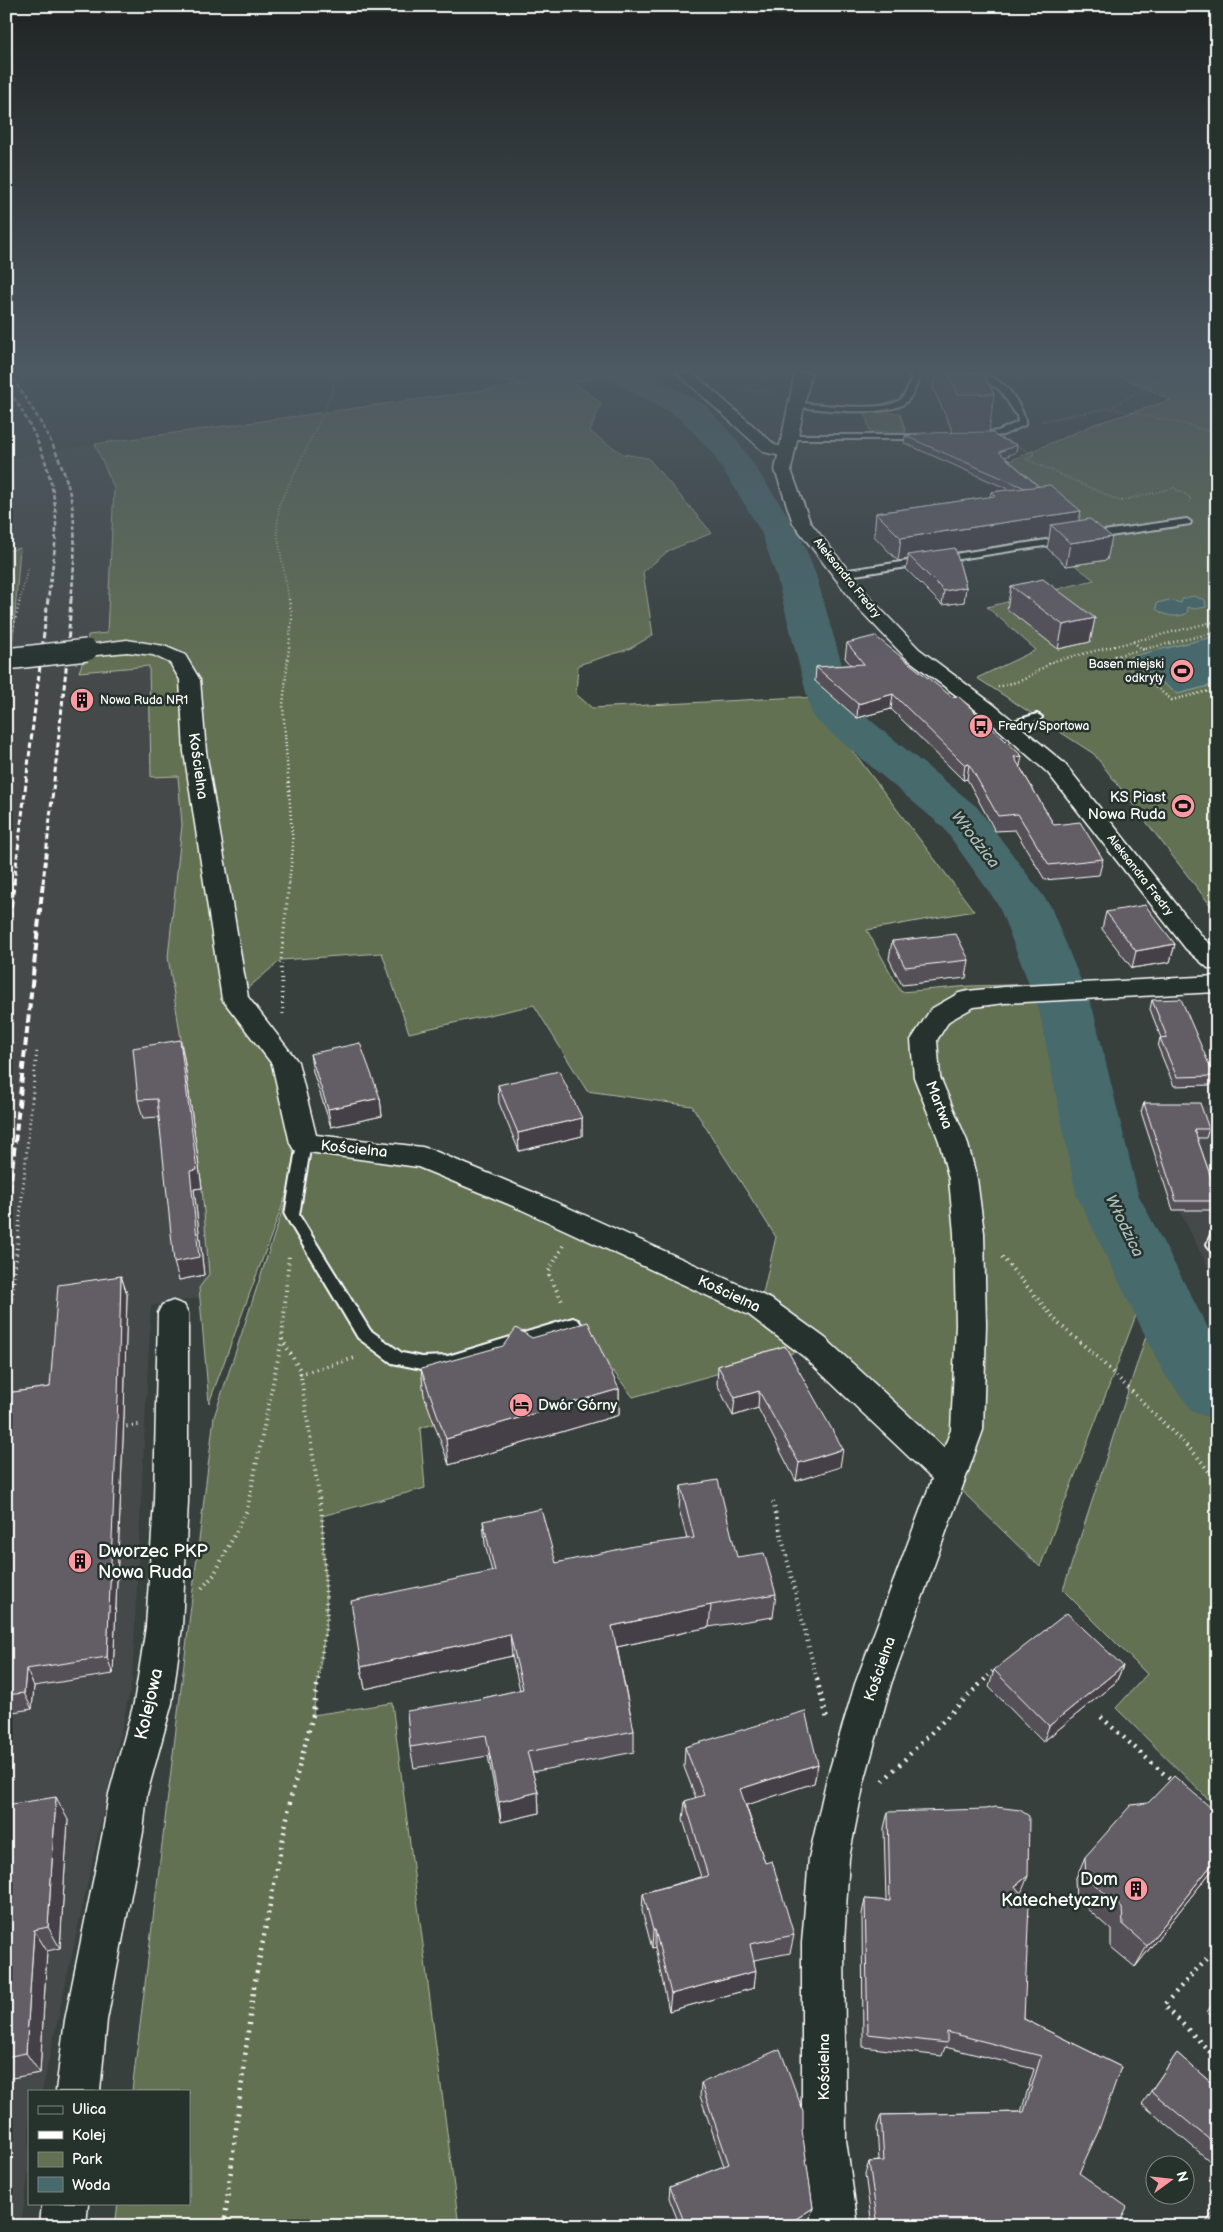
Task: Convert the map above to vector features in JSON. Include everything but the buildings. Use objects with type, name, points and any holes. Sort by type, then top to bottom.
[{"type":"street","name":"Aleksandra Fredry","points":[[786,477],[802,523],[864,604],[912,654],[1008,726],[1056,768],[1195,944],[1217,962]]},
{"type":"street","name":"Kościelna","points":[[6,658],[127,646],[157,650],[178,659],[190,680],[195,752],[235,999],[285,1062],[304,1143],[422,1157],[530,1202],[760,1307],[814,1347],[951,1476],[873,1684],[845,1782],[829,1858],[823,1943],[824,2140],[834,2226]]},
{"type":"street","name":"Martwa","points":[[951,1476],[967,1430],[972,1325],[969,1233],[963,1179],[952,1141],[927,1077],[924,1040],[940,1016],[968,999],[1004,995],[1217,984]]},
{"type":"street","name":"Kolejowa","points":[[78,2090],[86,2020],[123,1832],[128,1794],[153,1703],[164,1627],[171,1501],[173,1313]]},
{"type":"street","points":[[63,2226],[66,2204]]},
{"type":"lane","points":[[842,574],[1187,522]]},
{"type":"lane","points":[[1008,726],[1037,717]]},
{"type":"lane","points":[[304,1143],[292,1215],[364,1334],[398,1359],[422,1363],[448,1362],[573,1324]]},
{"type":"lane","points":[[1217,1236],[1214,1244],[1217,1249]]},
{"type":"path","points":[[285,1062],[281,960],[293,848],[282,705],[292,618],[277,532],[279,505],[292,477]]},
{"type":"path","points":[[1067,477],[1120,501],[1174,488],[1191,498]]},
{"type":"path","points":[[13,631],[28,567]]},
{"type":"path","points":[[996,687],[1023,680],[1054,661],[1217,621]]},
{"type":"path","points":[[1217,632],[1115,656],[1172,700],[1217,689]]},
{"type":"path","points":[[1133,642],[1144,650]]},
{"type":"path","points":[[6,1352],[37,1050]]},
{"type":"path","points":[[164,1627],[214,1575],[247,1510],[282,1339],[292,1215]]},
{"type":"path","points":[[566,1240],[548,1273],[573,1324]]},
{"type":"path","points":[[997,1251],[1059,1324],[1095,1355],[1197,1456],[1217,1482]]},
{"type":"path","points":[[224,2226],[253,1992],[291,1797],[313,1715],[327,1618],[322,1516],[300,1370],[282,1339]]},
{"type":"path","points":[[300,1374],[385,1349]]},
{"type":"path","points":[[117,1428],[172,1420]]},
{"type":"path","points":[[773,1502],[829,1729]]},
{"type":"path","points":[[845,1782],[873,1791],[996,1669]]},
{"type":"path","points":[[1101,1717],[1174,1783]]},
{"type":"path","points":[[1217,1947],[1164,2005],[1217,2059]]},
{"type":"shaded area","points":[[6,477],[109,477],[114,488],[107,634],[152,662],[179,732],[220,1294],[151,1306],[132,1681],[42,2090],[28,2090],[28,2176],[21,2226],[6,2226]]},
{"type":"shaded area","points":[[1148,1105],[1217,1106],[1217,1286],[1176,1203]]},
{"type":"green space","points":[[109,477],[664,477],[712,533],[668,551],[643,572],[653,635],[629,649],[578,665],[576,694],[592,708],[800,697],[814,700],[974,911],[867,930],[901,992],[970,986],[1050,984],[1066,1010],[1107,1194],[1187,1353],[1217,1392],[1217,1808],[1116,1708],[1147,1674],[1063,1590],[1149,1327],[1138,1310],[1040,1567],[967,1496],[951,1476],[814,1347],[633,1397],[613,1371],[420,1428],[425,1488],[322,1516],[327,1618],[313,1715],[392,1703],[459,2226],[115,2226],[118,2204],[190,2204],[190,2090],[132,2090],[214,1417],[297,1166],[209,1403],[199,1288],[209,1274],[202,1188],[168,957],[182,825],[178,776],[151,777],[149,666],[79,672],[87,650],[88,635],[107,633],[114,488]],"holes":[[[382,953],[409,1033],[534,1005],[587,1091],[692,1106],[776,1237],[760,1306],[422,1157],[305,1143],[285,1062],[235,999],[281,960]]]},
{"type":"green space","points":[[1021,477],[1217,477],[1217,911],[1211,906],[1094,754],[977,678],[1036,650],[987,607],[1094,580],[1053,548],[1074,534]]},
{"type":"green space","points":[[20,548],[13,639],[6,655],[6,551]]},
{"type":"water","points":[[1193,596],[1205,600],[1206,607],[1195,609],[1187,607],[1188,611],[1186,614],[1178,616],[1166,615],[1156,609],[1157,603],[1169,600],[1181,603],[1182,599]]},
{"type":"water","name":"Basen miejski odkryty","points":[[1217,636],[1217,684],[1177,694],[1129,657]]},
{"type":"waterway","name":"Włodzica","points":[[745,477],[780,532],[796,575],[833,712],[960,817],[1024,905],[1066,1010],[1107,1194],[1187,1353],[1217,1392]]},
{"type":"railway","points":[[48,600],[56,533],[55,505],[49,477]]},
{"type":"railway","points":[[65,477],[73,512],[74,567],[71,600]]},
{"type":"railway","points":[[14,883],[48,599]]},
{"type":"railway","points":[[43,883],[67,660],[71,599]]},
{"type":"railway","points":[[6,944],[14,882]]},
{"type":"railway","points":[[6,1226],[43,882]]},
{"type":"place","name":"Basen miejski odkryty","points":[[1182,671]]},
{"type":"place","name":"Nowa Ruda NR1","points":[[82,700]]},
{"type":"place","name":"Fredry/Sportowa","points":[[981,726]]},
{"type":"place","name":"KS Piast Nowa Ruda","points":[[1183,806]]},
{"type":"place","name":"Dwór Górny","points":[[521,1405]]},
{"type":"place","name":"Dworzec PKP Nowa Ruda","points":[[80,1561]]},
{"type":"place","name":"Dom Katechetyczny","points":[[1136,1889]]}]
